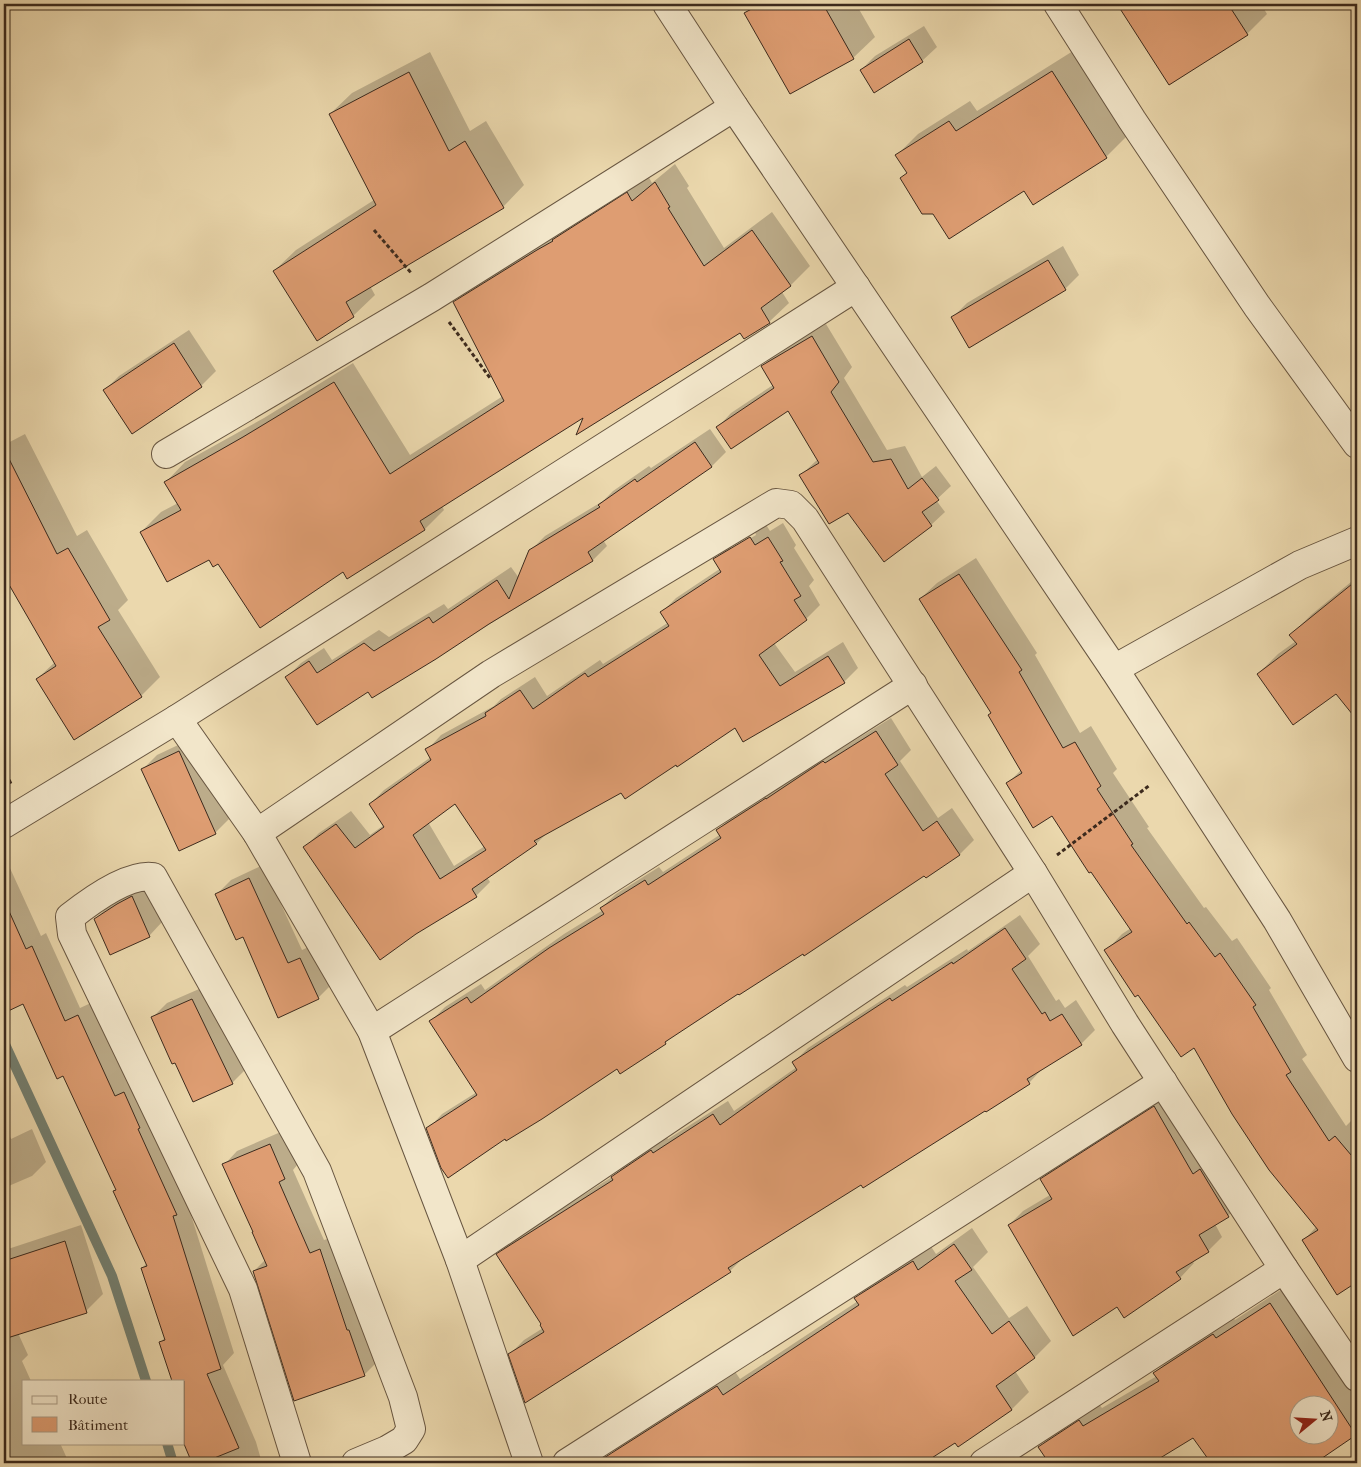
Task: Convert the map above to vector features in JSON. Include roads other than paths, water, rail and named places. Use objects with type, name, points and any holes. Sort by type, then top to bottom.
[{"type":"street","points":[[668,4],[734,107],[1114,669],[1277,920],[1357,1058]]},
{"type":"street","points":[[1058,4],[1132,120],[1257,306],[1357,444]]},
{"type":"street","points":[[166,454],[432,297],[734,107]]},
{"type":"street","points":[[4,824],[177,719],[856,287]]},
{"type":"street","points":[[257,833],[491,674],[776,503],[791,504],[806,519],[1033,873],[1125,1024],[1284,1269],[1357,1377]]},
{"type":"street","points":[[1114,669],[1300,565],[1357,540]]},
{"type":"street","points":[[372,1031],[913,685]]},
{"type":"street","points":[[177,719],[257,833],[372,1031],[460,1260],[529,1463]]},
{"type":"street","points":[[460,1260],[1033,873]]},
{"type":"street","points":[[297,1463],[243,1289],[72,934],[70,917],[91,900],[135,878],[153,877],[318,1171],[400,1388],[411,1429],[404,1440],[396,1445],[356,1463]]},
{"type":"street","points":[[579,1460],[1163,1082]]},
{"type":"street","points":[[984,1463],[1284,1269]]},
{"type":"waterway","points":[[4,1042],[112,1276],[146,1380]]},
{"type":"waterway","points":[[167,1444],[173,1463]]}]
